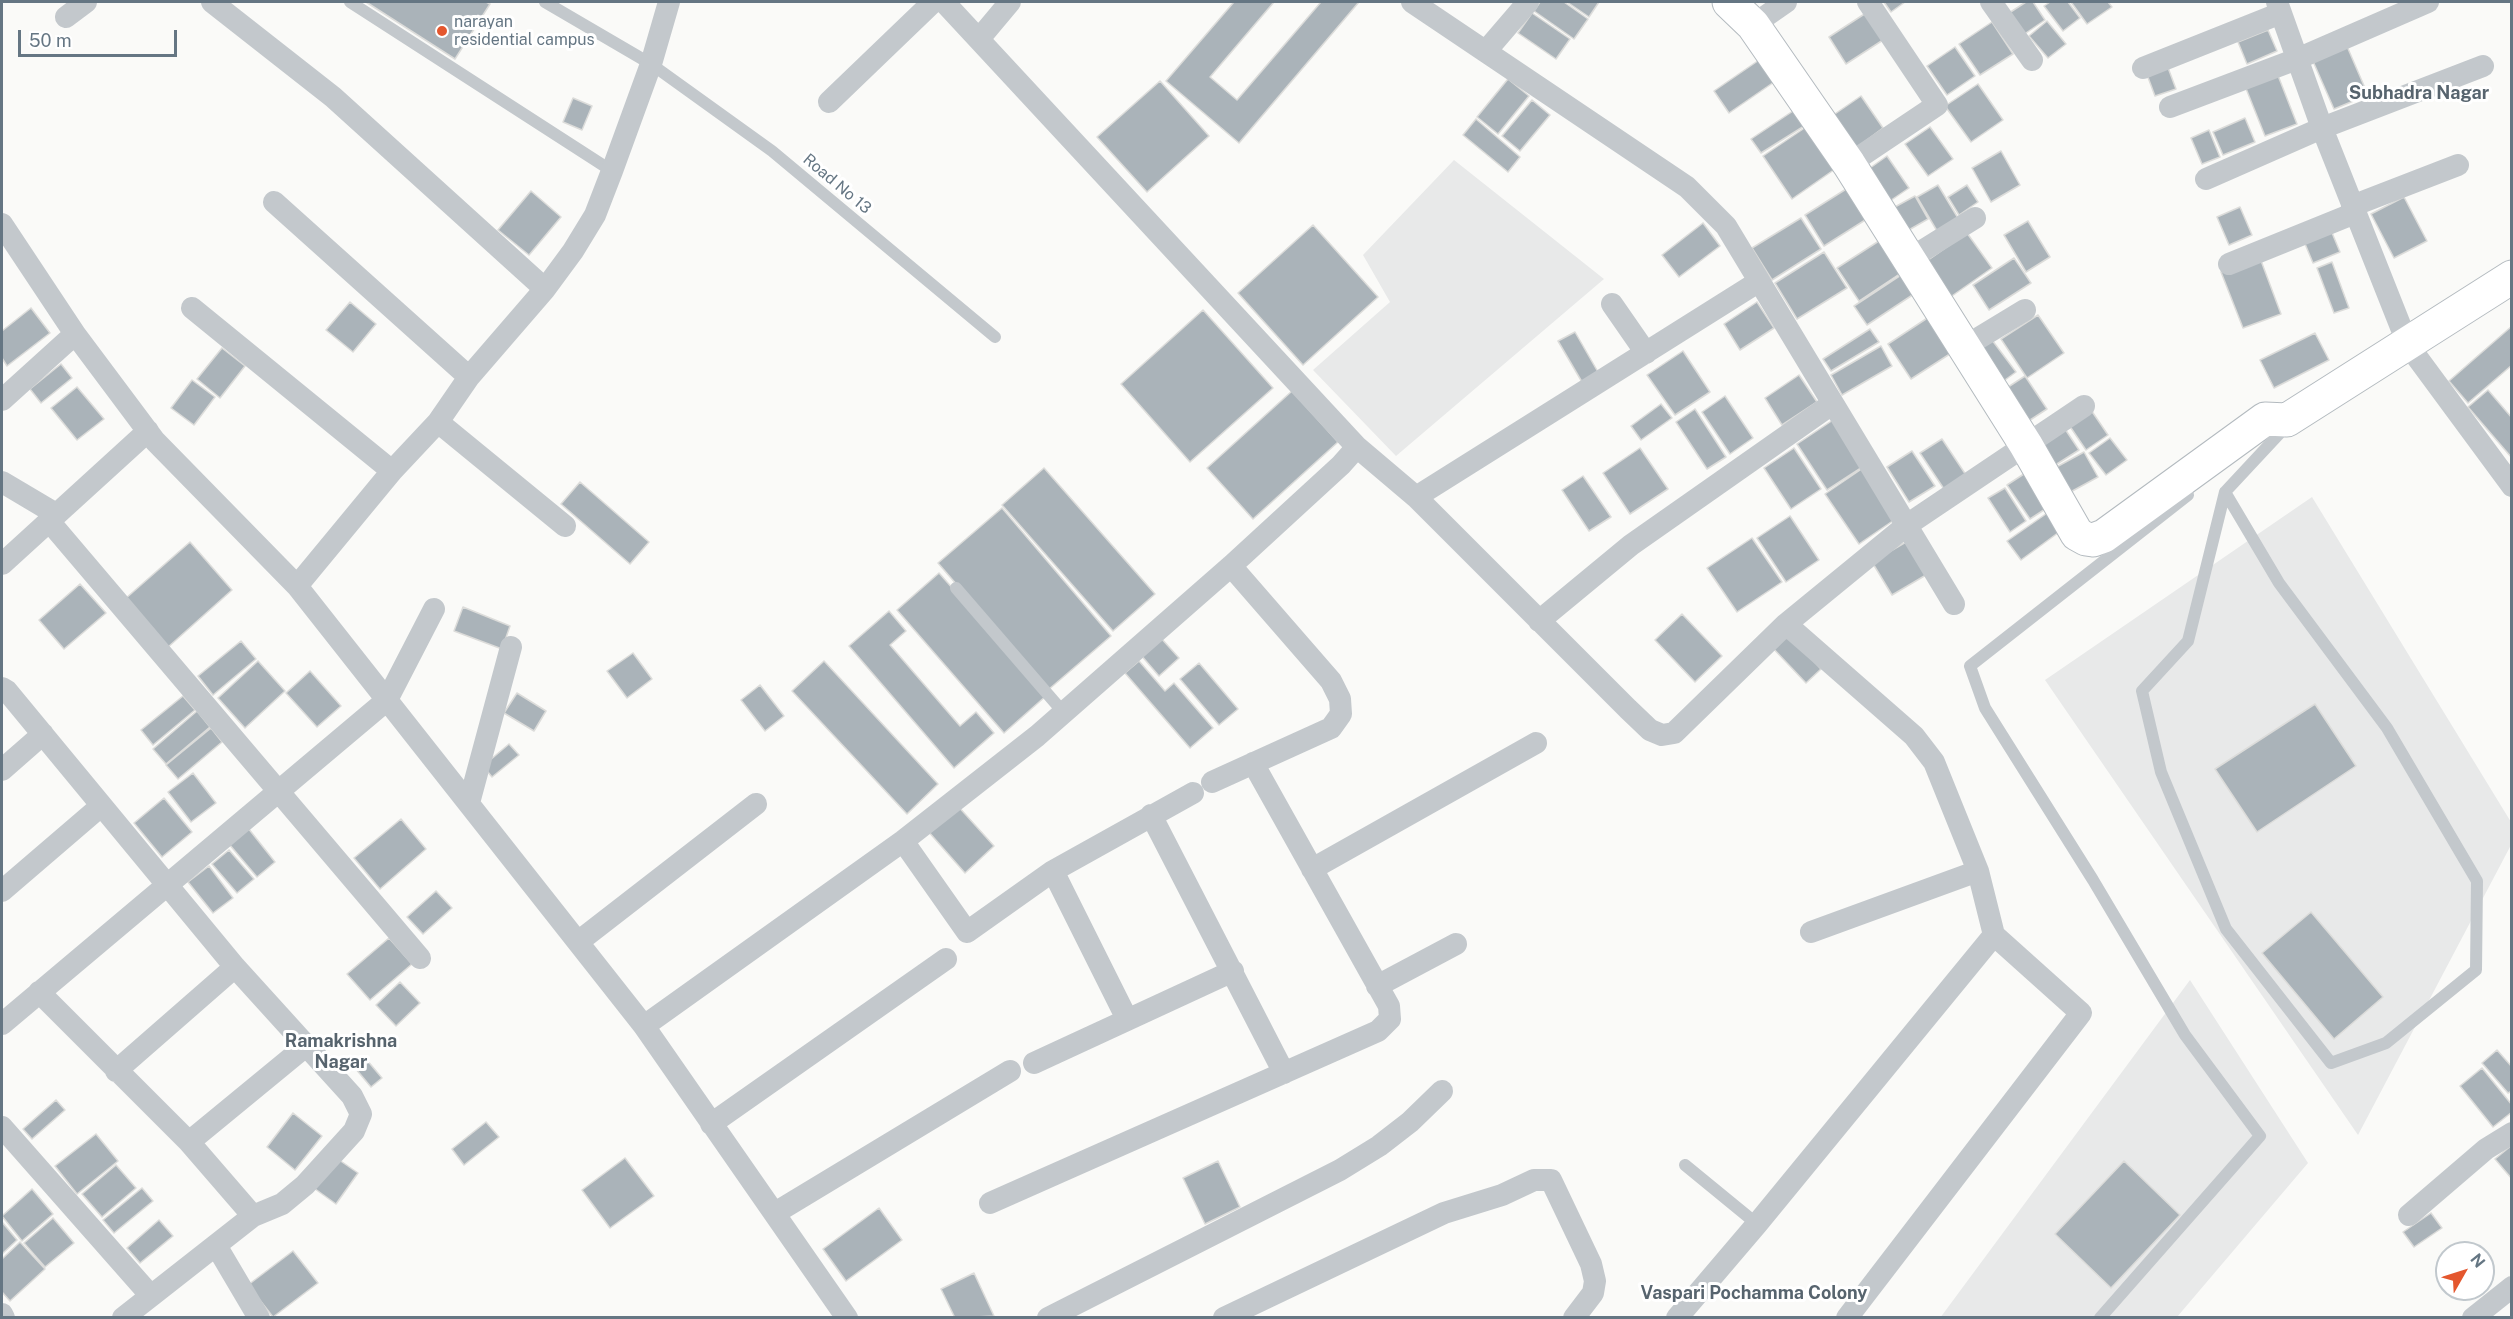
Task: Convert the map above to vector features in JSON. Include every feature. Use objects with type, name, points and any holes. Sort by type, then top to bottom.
[{"type":"street","points":[[66,17],[86,2]]},
{"type":"street","points":[[212,2],[333,98],[545,289]]},
{"type":"street","points":[[297,586],[392,471],[438,422],[469,377],[545,289],[596,215],[651,64],[669,2]]},
{"type":"street","points":[[829,102],[933,2]]},
{"type":"street","points":[[944,2],[1356,447],[1416,497],[1628,709],[1650,730],[1662,735],[1674,733],[1786,624],[1907,525],[2084,406]]},
{"type":"street","points":[[979,39],[1010,2]]},
{"type":"street","points":[[1412,2],[1687,187],[1726,226],[1954,604]]},
{"type":"street","points":[[1486,51],[1528,2]]},
{"type":"street","points":[[1729,2],[1753,25],[1849,164],[2026,445],[2077,534],[2092,540],[2104,536],[2265,419],[2288,420],[2511,277]]},
{"type":"street","points":[[1753,25],[1786,2]]},
{"type":"street","points":[[1849,164],[1937,105],[1868,2]]},
{"type":"street","points":[[1991,2],[2032,60]]},
{"type":"street","points":[[2170,107],[2297,59],[2428,2]]},
{"type":"street","points":[[2143,68],[2279,7],[2322,128],[2408,345],[2511,486]]},
{"type":"street","points":[[2206,178],[2322,128],[2483,66]]},
{"type":"street","points":[[2229,264],[2458,165]]},
{"type":"street","points":[[274,202],[469,377]]},
{"type":"street","points":[[1909,259],[1975,218]]},
{"type":"street","points":[[4,236],[148,431],[297,586],[579,942],[644,1026],[847,1317]]},
{"type":"street","points":[[1416,497],[1758,282]]},
{"type":"street","points":[[1612,304],[1646,353]]},
{"type":"street","points":[[192,308],[392,471]]},
{"type":"street","points":[[1964,347],[2025,310]]},
{"type":"street","points":[[2,400],[75,334]]},
{"type":"street","points":[[1539,621],[1631,545],[1832,404]]},
{"type":"street","points":[[438,422],[566,526]]},
{"type":"street","points":[[2,564],[148,431]]},
{"type":"street","points":[[644,1026],[903,841],[1064,712],[1231,566],[1341,465],[1356,447]]},
{"type":"street","points":[[2,482],[53,518],[278,792],[420,958]]},
{"type":"street","points":[[903,841],[967,932],[1053,871],[1151,815],[1253,763],[1331,728],[1341,714],[1340,699],[1331,681],[1231,566]]},
{"type":"street","points":[[2,1024],[387,700],[434,609]]},
{"type":"street","points":[[1786,624],[1914,736],[1934,762],[1978,871],[1994,935],[2081,1013],[1847,1317]]},
{"type":"street","points":[[469,803],[511,647]]},
{"type":"street","points":[[2,688],[43,734],[235,967],[356,1102],[362,1114],[358,1124],[305,1185],[282,1204],[254,1216],[217,1247],[123,1317]]},
{"type":"street","points":[[2,770],[43,734]]},
{"type":"street","points":[[1312,869],[1536,743]]},
{"type":"street","points":[[990,1203],[1378,1031],[1386,1024],[1391,1015],[1377,986],[1253,763]]},
{"type":"street","points":[[579,942],[756,804]]},
{"type":"street","points":[[2,891],[101,806]]},
{"type":"street","points":[[1151,815],[1284,1073]]},
{"type":"street","points":[[1053,871],[1127,1019]]},
{"type":"street","points":[[1811,932],[1978,871]]},
{"type":"street","points":[[1677,1317],[1757,1224],[1994,935]]},
{"type":"street","points":[[1377,986],[1456,944]]},
{"type":"street","points":[[711,1124],[946,959]]},
{"type":"street","points":[[116,1071],[235,967]]},
{"type":"street","points":[[1034,1063],[1233,971]]},
{"type":"street","points":[[39,993],[189,1142],[254,1216]]},
{"type":"street","points":[[189,1142],[307,1045]]},
{"type":"street","points":[[775,1213],[1010,1071]]},
{"type":"street","points":[[1048,1317],[1340,1170],[1379,1146],[1410,1122],[1442,1091]]},
{"type":"street","points":[[2,1127],[151,1296]]},
{"type":"street","points":[[2409,1215],[2486,1149],[2511,1133]]},
{"type":"street","points":[[1224,1317],[1444,1213],[1502,1195],[1534,1180],[1551,1180],[1591,1264],[1595,1281],[1593,1293],[1574,1317]]},
{"type":"street","points":[[217,1247],[259,1317]]},
{"type":"street","points":[[2473,1317],[2511,1287]]},
{"type":"lane","points":[[350,2],[612,171]]},
{"type":"lane","name":"Road No 13","points":[[545,2],[651,64],[772,151],[995,338]]},
{"type":"lane","points":[[2249,448],[2288,420]]},
{"type":"lane","points":[[2225,492],[2279,583],[2387,728],[2477,881],[2476,970],[2386,1043],[2331,1063],[2226,929],[2161,772],[2142,691],[2188,641],[2225,492],[2280,433],[2288,420]]},
{"type":"lane","points":[[2100,1317],[2260,1136],[2186,1035],[2093,880],[1985,708],[1970,666],[2199,486]]},
{"type":"lane","points":[[956,588],[1064,712]]},
{"type":"lane","points":[[1684,1165],[1757,1224]]},
{"type":"shaded area","points":[[1454,160],[1604,279],[1396,456],[1313,370],[1390,302],[1363,255]]},
{"type":"shaded area","points":[[2312,497],[2511,822],[2511,845],[2358,1135],[2045,680]]},
{"type":"shaded area","points":[[2190,980],[2308,1163],[2177,1317],[1940,1318]]},
{"type":"building","name":"narayan residential campus","points":[[366,2],[486,2],[490,4],[455,59]]},
{"type":"building","points":[[1234,2],[1274,2],[1210,77],[1237,100],[1321,2],[1359,2],[1239,143],[1166,81]]},
{"type":"building","points":[[1540,2],[1564,2],[1588,19],[1574,39],[1534,11]]},
{"type":"building","points":[[1567,2],[1599,2],[1589,17]]},
{"type":"building","points":[[1884,2],[1905,2],[1891,12]]},
{"type":"building","points":[[2026,2],[2033,2],[2045,20],[2023,35],[2009,13]]},
{"type":"building","points":[[2050,2],[2068,2],[2080,18],[2063,31],[2044,6]]},
{"type":"building","points":[[2071,2],[2108,2],[2112,7],[2087,24]]},
{"type":"building","points":[[1532,13],[1570,39],[1556,59],[1518,33]]},
{"type":"building","points":[[1866,13],[1883,40],[1846,64],[1829,37]]},
{"type":"building","points":[[2047,21],[2066,44],[2048,58],[2029,36]]},
{"type":"building","points":[[1992,22],[2013,54],[1980,75],[1959,44]]},
{"type":"building","points":[[2268,30],[2277,51],[2247,64],[2238,42]]},
{"type":"building","points":[[2346,44],[2368,95],[2334,109],[2312,59]]},
{"type":"building","points":[[1955,47],[1975,76],[1947,95],[1927,66]]},
{"type":"building","points":[[1762,58],[1777,80],[1729,113],[1714,91]]},
{"type":"building","points":[[2167,65],[2176,89],[2155,96],[2146,72]]},
{"type":"building","points":[[2277,73],[2297,124],[2265,136],[2245,86]]},
{"type":"building","points":[[1508,79],[1529,96],[1498,134],[1477,117]]},
{"type":"building","points":[[1160,81],[1209,136],[1147,192],[1097,137]]},
{"type":"building","points":[[1978,84],[2003,120],[1971,142],[1945,106]]},
{"type":"building","points":[[1861,96],[1883,128],[1852,151],[1829,118]]},
{"type":"building","points":[[573,98],[592,106],[582,130],[563,122]]},
{"type":"building","points":[[1532,100],[1550,115],[1520,151],[1502,136]]},
{"type":"building","points":[[1799,107],[1809,123],[1761,153],[1751,139]]},
{"type":"building","points":[[2245,118],[2255,142],[2223,155],[2213,132]]},
{"type":"building","points":[[1476,119],[1520,157],[1508,172],[1463,135]]},
{"type":"building","points":[[1809,125],[1838,167],[1792,199],[1763,156]]},
{"type":"building","points":[[1930,127],[1953,159],[1928,176],[1905,144]]},
{"type":"building","points":[[2209,130],[2220,157],[2202,164],[2191,138]]},
{"type":"building","points":[[2001,151],[2020,185],[1991,202],[1972,168]]},
{"type":"building","points":[[1887,156],[1909,188],[1884,205],[1863,173]]},
{"type":"building","points":[[1938,185],[1961,223],[1940,236],[1917,197]]},
{"type":"building","points":[[1967,185],[1978,202],[1959,215],[1948,197]]},
{"type":"building","points":[[1851,186],[1870,217],[1824,246],[1805,215]]},
{"type":"building","points":[[531,191],[561,217],[529,255],[498,230]]},
{"type":"building","points":[[1915,196],[1928,219],[1907,231],[1893,208]]},
{"type":"building","points":[[2404,197],[2427,241],[2394,258],[2371,214]]},
{"type":"building","points":[[2240,207],[2252,235],[2229,245],[2217,217]]},
{"type":"building","points":[[1801,218],[1821,249],[1772,280],[1752,248]]},
{"type":"building","points":[[2028,221],[2050,257],[2026,272],[2004,235]]},
{"type":"building","points":[[1703,223],[1720,246],[1679,277],[1662,255]]},
{"type":"building","points":[[1313,225],[1378,297],[1303,365],[1238,293]]},
{"type":"building","points":[[2330,228],[2340,252],[2313,263],[2303,239]]},
{"type":"building","points":[[1967,233],[1992,268],[1949,298],[1924,263]]},
{"type":"building","points":[[1882,239],[1904,271],[1859,301],[1837,268]]},
{"type":"building","points":[[1824,252],[1847,288],[1797,319],[1775,283]]},
{"type":"building","points":[[2014,258],[2031,283],[1989,310],[1973,285]]},
{"type":"building","points":[[2260,258],[2281,314],[2243,328],[2221,272]]},
{"type":"building","points":[[2332,262],[2349,308],[2334,313],[2317,268]]},
{"type":"building","points":[[1904,273],[1917,292],[1867,325],[1854,306]]},
{"type":"building","points":[[350,302],[376,324],[353,352],[326,330]]},
{"type":"building","points":[[1757,302],[1774,328],[1740,350],[1724,324]]},
{"type":"building","points":[[31,308],[50,333],[7,366],[2,358],[2,331]]},
{"type":"building","points":[[1203,310],[1273,388],[1190,462],[1121,384]]},
{"type":"building","points":[[1932,315],[1956,350],[1911,379],[1888,344]]},
{"type":"building","points":[[2038,315],[2064,353],[2027,378],[2001,339]]},
{"type":"building","points":[[2512,326],[2512,365],[2468,403],[2449,381]]},
{"type":"building","points":[[1870,329],[1879,342],[1831,371],[1823,359]]},
{"type":"building","points":[[1575,332],[1598,372],[1582,382],[1558,341]]},
{"type":"building","points":[[2315,333],[2329,360],[2274,388],[2260,360]]},
{"type":"building","points":[[1992,340],[2016,372],[1998,385],[1974,354]]},
{"type":"building","points":[[1881,346],[1892,366],[1842,395],[1831,375]]},
{"type":"building","points":[[222,348],[245,366],[220,398],[197,379]]},
{"type":"building","points":[[1683,351],[1710,392],[1675,415],[1647,375]]},
{"type":"building","points":[[61,364],[72,378],[41,403],[30,389]]},
{"type":"building","points":[[1799,375],[1817,402],[1782,425],[1765,398]]},
{"type":"building","points":[[2025,376],[2047,409],[2024,424],[2002,391]]},
{"type":"building","points":[[192,380],[215,397],[194,425],[171,408]]},
{"type":"building","points":[[77,387],[104,419],[77,440],[51,408]]},
{"type":"building","points":[[2488,390],[2512,418],[2512,458],[2468,407]]},
{"type":"building","points":[[1292,391],[1338,442],[1253,519],[1207,468]]},
{"type":"building","points":[[1725,396],[1753,438],[1730,454],[1702,412]]},
{"type":"building","points":[[1661,404],[1672,418],[1641,440],[1631,426]]},
{"type":"building","points":[[1695,409],[1726,457],[1707,469],[1676,422]]},
{"type":"building","points":[[2091,410],[2108,435],[2086,450],[2069,425]]},
{"type":"building","points":[[1833,420],[1864,466],[1827,490],[1797,444]]},
{"type":"building","points":[[2063,426],[2079,450],[2049,469],[2033,445]]},
{"type":"building","points":[[2110,438],[2127,460],[2106,475],[2089,453]]},
{"type":"building","points":[[1942,439],[1966,475],[1944,489],[1920,453]]},
{"type":"building","points":[[1640,448],[1668,489],[1630,514],[1603,473]]},
{"type":"building","points":[[1794,448],[1821,489],[1791,509],[1764,468]]},
{"type":"building","points":[[1912,451],[1935,486],[1909,502],[1887,467]]},
{"type":"building","points":[[2084,452],[2098,477],[2065,495],[2051,470]]},
{"type":"building","points":[[1044,468],[1155,594],[1113,631],[1002,505]]},
{"type":"building","points":[[1863,468],[1897,518],[1859,544],[1825,494]]},
{"type":"building","points":[[2030,470],[2053,504],[2030,519],[2007,485]]},
{"type":"building","points":[[1583,476],[1611,517],[1589,531],[1562,490]]},
{"type":"building","points":[[580,482],[649,542],[630,564],[561,504]]},
{"type":"building","points":[[2005,488],[2026,521],[2010,532],[1988,498]]},
{"type":"building","points":[[1002,508],[1111,636],[1048,690],[938,563]]},
{"type":"building","points":[[2053,509],[2066,527],[2021,560],[2007,541]]},
{"type":"building","points":[[1790,516],[1819,560],[1786,582],[1757,538]]},
{"type":"building","points":[[1752,538],[1782,582],[1737,612],[1707,568]]},
{"type":"building","points":[[190,542],[232,590],[167,648],[125,599]]},
{"type":"building","points":[[1906,542],[1926,575],[1892,595],[1872,562]]},
{"type":"building","points":[[939,573],[1047,695],[1004,733],[897,610]]},
{"type":"building","points":[[80,584],[106,613],[64,649],[39,620]]},
{"type":"building","points":[[463,607],[510,626],[502,649],[454,631]]},
{"type":"building","points":[[889,611],[906,631],[890,645],[960,726],[976,712],[994,733],[954,768],[849,646]]},
{"type":"building","points":[[1682,614],[1722,656],[1695,682],[1655,640]]},
{"type":"building","points":[[1784,630],[1821,669],[1806,683],[1769,644]]},
{"type":"building","points":[[1160,637],[1179,658],[1159,676],[1140,654]]},
{"type":"building","points":[[241,641],[256,659],[213,695],[198,676]]},
{"type":"building","points":[[633,653],[652,679],[627,698],[607,671]]},
{"type":"building","points":[[258,661],[285,691],[245,728],[218,698]]},
{"type":"building","points":[[824,661],[938,784],[907,814],[792,691]]},
{"type":"building","points":[[1139,661],[1165,691],[1174,683],[1213,728],[1190,748],[1125,673]]},
{"type":"building","points":[[1199,663],[1238,709],[1219,725],[1180,679]]},
{"type":"building","points":[[310,671],[341,706],[317,727],[286,693]]},
{"type":"building","points":[[760,685],[784,716],[765,731],[741,700]]},
{"type":"building","points":[[517,693],[546,711],[534,731],[504,713]]},
{"type":"building","points":[[183,696],[195,710],[153,745],[141,730]]},
{"type":"building","points":[[2315,704],[2356,766],[2257,832],[2215,769]]},
{"type":"building","points":[[197,711],[210,727],[166,764],[153,749]]},
{"type":"building","points":[[211,728],[222,742],[178,779],[166,765]]},
{"type":"building","points":[[509,744],[519,755],[492,777],[483,766]]},
{"type":"building","points":[[193,773],[216,803],[191,822],[168,792]]},
{"type":"building","points":[[164,798],[192,832],[162,857],[134,823]]},
{"type":"building","points":[[956,804],[994,846],[965,873],[927,830]]},
{"type":"building","points":[[401,819],[426,849],[380,889],[354,858]]},
{"type":"building","points":[[248,828],[275,862],[257,877],[229,844]]},
{"type":"building","points":[[229,850],[254,879],[237,893],[212,864]]},
{"type":"building","points":[[209,866],[233,898],[213,913],[188,882]]},
{"type":"building","points":[[436,891],[452,908],[423,934],[407,917]]},
{"type":"building","points":[[2311,912],[2383,997],[2334,1039],[2262,953]]},
{"type":"building","points":[[389,938],[412,964],[370,1000],[347,974]]},
{"type":"building","points":[[400,982],[420,1003],[396,1026],[376,1005]]},
{"type":"building","points":[[2497,1050],[2512,1067],[2512,1091],[2508,1093],[2482,1063]]},
{"type":"building","points":[[366,1059],[382,1078],[371,1087],[355,1068]]},
{"type":"building","points":[[2482,1068],[2512,1105],[2512,1112],[2493,1127],[2460,1086]]},
{"type":"building","points":[[56,1100],[65,1110],[32,1139],[23,1129]]},
{"type":"building","points":[[293,1113],[322,1136],[295,1170],[267,1147]]},
{"type":"building","points":[[486,1122],[499,1137],[464,1165],[452,1149]]},
{"type":"building","points":[[96,1134],[118,1161],[77,1194],[55,1166]]},
{"type":"building","points":[[2512,1145],[2512,1179],[2495,1159]]},
{"type":"building","points":[[332,1155],[358,1173],[336,1204],[311,1186]]},
{"type":"building","points":[[625,1158],[654,1196],[610,1228],[582,1190]]},
{"type":"building","points":[[1218,1161],[1240,1207],[1205,1224],[1183,1178]]},
{"type":"building","points":[[2124,1161],[2180,1215],[2111,1288],[2055,1234]]},
{"type":"building","points":[[116,1165],[136,1188],[102,1217],[82,1194]]},
{"type":"building","points":[[142,1188],[153,1201],[114,1233],[103,1220]]},
{"type":"building","points":[[32,1189],[53,1214],[22,1241],[2,1216]]},
{"type":"building","points":[[879,1208],[902,1240],[846,1281],[823,1249]]},
{"type":"building","points":[[2431,1213],[2442,1228],[2414,1247],[2403,1232]]},
{"type":"building","points":[[53,1218],[74,1243],[45,1267],[24,1243]]},
{"type":"building","points":[[159,1220],[173,1236],[140,1263],[127,1248]]},
{"type":"building","points":[[2,1222],[17,1240],[2,1254]]},
{"type":"building","points":[[20,1242],[45,1269],[10,1301],[2,1292],[2,1259]]},
{"type":"building","points":[[293,1251],[318,1283],[273,1317],[248,1285]]},
{"type":"building","points":[[974,1273],[994,1316],[955,1318],[941,1289]]},
{"type":"place","name":"narayan residential campus","points":[[442,31]]},
{"type":"district","name":"Subhadra Nagar","points":[[2419,93]]},
{"type":"district","name":"Ramakrishna Nagar","points":[[341,1051]]},
{"type":"district","name":"Vaspari Pochamma Colony","points":[[1754,1293]]}]
